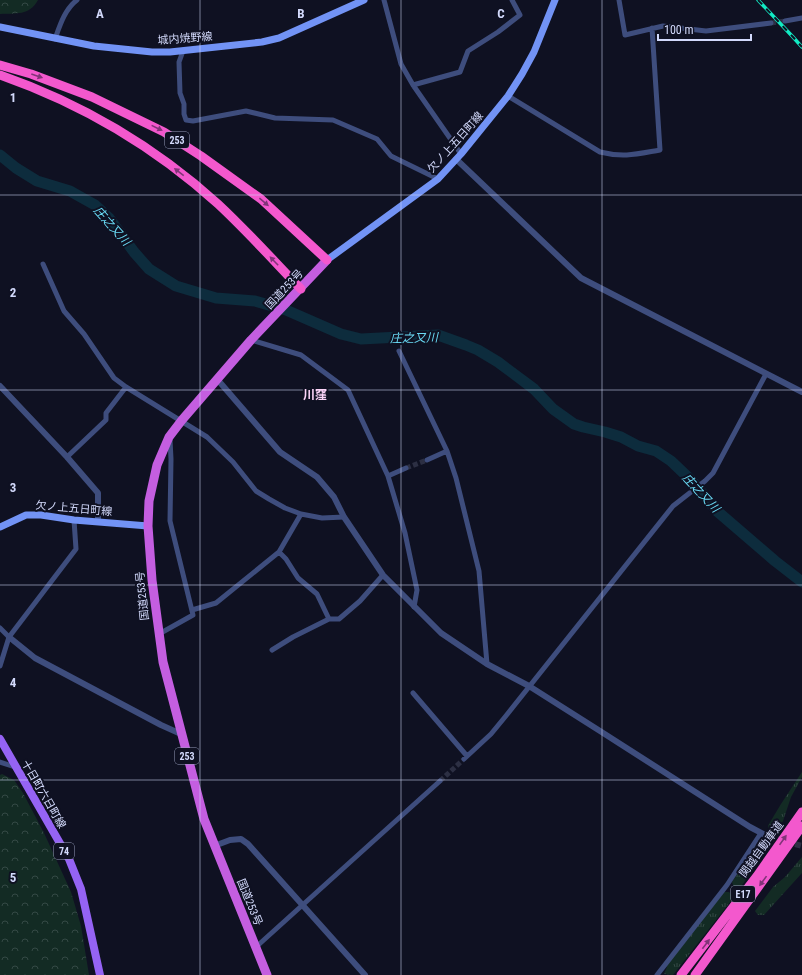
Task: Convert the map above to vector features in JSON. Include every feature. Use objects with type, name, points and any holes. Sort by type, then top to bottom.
[{"type":"highway","name":"253","points":[[0,65],[31,74],[92,97],[164,132],[201,156],[261,199],[326,260]]},
{"type":"highway","name":"253","points":[[0,75],[18,81],[92,115],[156,155],[216,203],[300,289]]},
{"type":"highway","name":"国道253号","points":[[267,975],[214,846],[202,812],[163,662],[158,634],[152,580],[148,526],[149,501],[157,464],[169,437],[251,340],[326,260]]},
{"type":"highway","name":"関越自動車道","points":[[682,975],[753,882],[802,812]]},
{"type":"highway","name":"関越自動車道","points":[[696,975],[802,826]]},
{"type":"main road","name":"城内焼野線","points":[[0,27],[94,46],[152,52],[182,50],[262,42],[279,38],[362,0]]},
{"type":"main road","name":"欠ノ上五日町線","points":[[326,260],[438,179],[459,156],[508,96],[522,74],[534,52],[555,0]]},
{"type":"main road","name":"欠ノ上五日町線","points":[[0,527],[26,515],[41,515],[74,520],[148,526]]},
{"type":"main road","name":"十日町六日町線","points":[[0,739],[69,859],[81,889],[100,975]]},
{"type":"street","points":[[55,39],[66,11],[77,0]]},
{"type":"street","points":[[384,0],[401,64],[459,156],[581,278],[802,392]]},
{"type":"street","points":[[413,85],[460,72],[468,50],[498,32],[520,15],[512,0]]},
{"type":"street","points":[[619,0],[625,35],[663,26],[706,31],[771,23]]},
{"type":"street","points":[[785,21],[802,18]]},
{"type":"street","points":[[508,96],[600,152],[628,156],[660,150],[652,28]]},
{"type":"street","points":[[182,50],[179,62],[180,93],[184,104],[184,114],[186,120],[193,121],[246,110],[275,118],[333,120],[377,139],[392,156],[438,179]]},
{"type":"street","points":[[43,264],[64,311],[84,334],[114,378],[207,437],[233,462],[256,491],[285,508],[301,514],[322,518],[344,517]]},
{"type":"street","points":[[251,340],[301,355],[348,390],[388,476],[405,533],[413,569],[417,590],[414,607]]},
{"type":"street","points":[[399,351],[447,451],[456,478],[479,571],[487,664]]},
{"type":"street","points":[[413,693],[466,758],[491,734],[673,506],[713,473],[766,374]]},
{"type":"street","points":[[217,379],[280,452],[317,477],[334,497],[344,517],[383,575],[441,633],[487,664],[529,686],[761,834],[769,837]]},
{"type":"street","points":[[0,386],[67,457],[98,493],[98,522]]},
{"type":"street","points":[[67,457],[106,420],[106,413],[126,387]]},
{"type":"street","points":[[158,634],[193,615],[170,521],[171,459],[169,437]]},
{"type":"street","points":[[427,460],[447,451]]},
{"type":"street","points":[[388,476],[406,468]]},
{"type":"street","points":[[192,610],[216,603],[279,552],[301,514]]},
{"type":"street","points":[[0,666],[9,637],[76,549],[74,520]]},
{"type":"street","points":[[279,552],[286,559],[298,578],[317,594],[329,619]]},
{"type":"street","points":[[272,650],[293,637],[329,619],[340,619],[360,601],[383,575]]},
{"type":"street","points":[[0,628],[35,658],[161,725],[181,734]]},
{"type":"street","points":[[0,762],[16,767]]},
{"type":"street","points":[[256,947],[440,781]]},
{"type":"street","points":[[657,975],[727,885],[761,834]]},
{"type":"street","points":[[214,846],[230,840],[241,839],[248,844],[365,975]]},
{"type":"green space","points":[[0,0],[38,0],[31,9],[22,13],[0,14]]},
{"type":"green space","points":[[802,772],[802,777],[791,797],[783,821],[774,835],[770,833],[768,826]]},
{"type":"green space","points":[[2,774],[14,780],[23,793],[44,833],[71,892],[81,926],[89,975],[0,975],[0,775]]},
{"type":"green space","points":[[761,843],[770,845],[737,892],[732,882],[755,847]]},
{"type":"green space","points":[[802,857],[802,873],[764,915],[758,915],[755,911],[773,887],[785,877]]},
{"type":"green space","points":[[724,892],[729,892],[734,897],[673,975],[664,974],[667,967],[666,966]]},
{"type":"waterway","name":"庄之又川","points":[[0,155],[16,168],[37,181],[70,191],[95,205],[109,218],[134,252],[149,269],[176,286],[216,298],[255,301],[286,310],[341,334],[361,339],[438,335],[478,350],[498,362],[534,389],[553,409],[574,424],[621,437],[638,446],[656,451],[671,461],[692,481],[717,511],[802,582]]},
{"type":"tunnel","points":[[771,23],[785,21]]},
{"type":"tunnel","points":[[406,468],[427,460]]},
{"type":"tunnel","points":[[440,781],[464,759]]},
{"type":"tunnel","points":[[769,837],[802,846]]},
{"type":"railway","points":[[758,0],[802,47]]},
{"type":"district","name":"川窪","points":[[315,395]]}]
